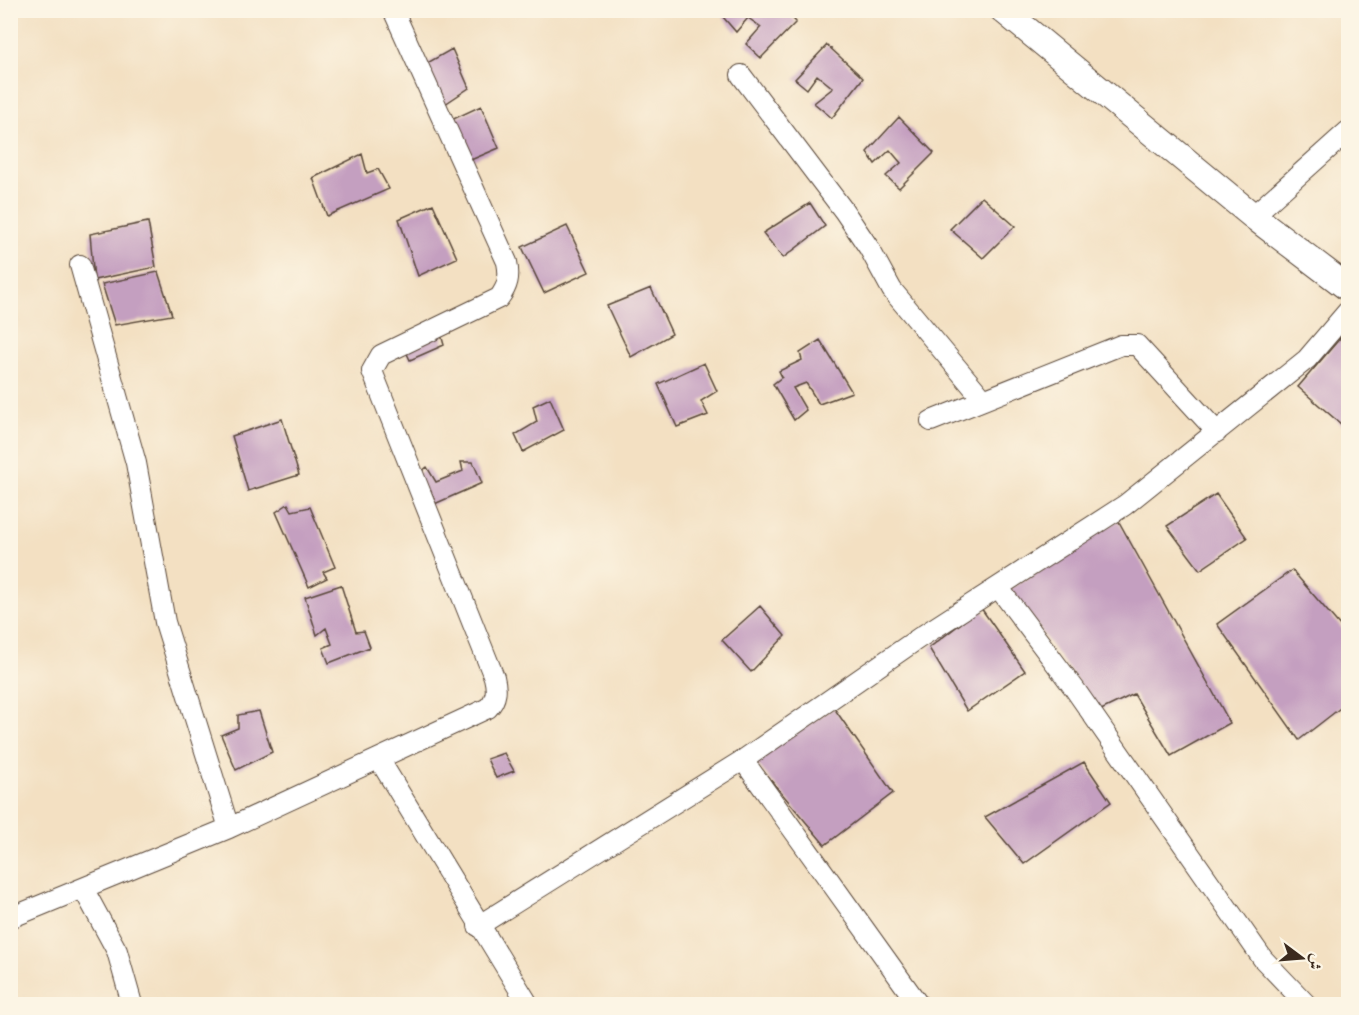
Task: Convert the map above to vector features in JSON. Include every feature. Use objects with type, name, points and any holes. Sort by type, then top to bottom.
[{"type":"street","points":[[10,918],[84,890],[229,828],[488,708],[493,703],[497,689],[372,371],[381,355],[499,298],[506,288],[509,274],[507,262],[393,10]]},
{"type":"street","points":[[1003,10],[1253,216],[1348,288]]},
{"type":"street","points":[[741,75],[844,211],[869,248],[892,290],[983,399]]},
{"type":"street","points":[[1253,216],[1348,131]]},
{"type":"street","points":[[80,265],[136,463],[165,622],[229,828]]},
{"type":"street","points":[[478,926],[743,759],[919,638],[1125,505],[1307,359],[1348,310]]},
{"type":"street","points":[[931,422],[1121,345],[1137,345],[1217,432]]},
{"type":"street","points":[[998,587],[1074,688],[1263,959],[1306,1005]]},
{"type":"street","points":[[379,759],[478,926],[528,1005]]},
{"type":"street","points":[[743,759],[918,1005]]},
{"type":"street","points":[[84,890],[117,951],[132,1005]]},
{"type":"building","points":[[729,10],[785,10],[796,22],[761,58],[746,44],[761,27],[748,18],[736,32],[723,17]]},
{"type":"building","points":[[827,45],[863,78],[832,118],[814,103],[833,88],[817,75],[807,89],[795,79]]},
{"type":"building","points":[[452,49],[469,88],[442,106],[422,66]]},
{"type":"building","points":[[481,106],[499,148],[466,162],[449,121]]},
{"type":"building","points":[[899,117],[934,153],[899,188],[886,176],[901,163],[890,150],[875,164],[867,152]]},
{"type":"building","points":[[362,154],[367,173],[378,169],[389,189],[327,216],[313,178]]},
{"type":"building","points":[[982,197],[1015,226],[983,258],[950,229]]},
{"type":"building","points":[[810,203],[825,226],[783,258],[763,233]]},
{"type":"building","points":[[433,204],[457,258],[418,276],[399,219]]},
{"type":"building","points":[[148,222],[156,267],[94,280],[90,234]]},
{"type":"building","points":[[567,226],[589,272],[544,293],[522,247]]},
{"type":"building","points":[[158,272],[172,315],[115,325],[102,284]]},
{"type":"building","points":[[651,288],[672,334],[631,357],[607,306]]},
{"type":"building","points":[[1348,329],[1348,430],[1298,387]]},
{"type":"building","points":[[440,331],[444,345],[410,360],[404,347]]},
{"type":"building","points":[[820,340],[852,392],[819,404],[806,383],[793,388],[806,410],[794,420],[773,384],[782,377],[779,371],[802,360],[800,353]]},
{"type":"building","points":[[704,363],[717,391],[701,401],[708,415],[677,427],[658,384]]},
{"type":"building","points":[[550,398],[564,430],[523,452],[515,435],[537,422],[533,406]]},
{"type":"building","points":[[282,419],[299,475],[248,491],[232,436]]},
{"type":"building","points":[[461,462],[473,462],[482,483],[430,506],[417,475],[427,467],[436,482],[463,471]]},
{"type":"building","points":[[1216,494],[1247,538],[1200,570],[1167,526]]},
{"type":"building","points":[[288,504],[292,511],[310,507],[335,567],[323,572],[327,578],[309,587],[276,512]]},
{"type":"building","points":[[1118,520],[1230,723],[1171,756],[1134,694],[1099,711],[1010,589]]},
{"type":"building","points":[[1292,570],[1348,635],[1348,702],[1299,740],[1217,624]]},
{"type":"building","points":[[341,585],[356,632],[364,631],[370,647],[329,663],[323,648],[332,644],[326,628],[317,635],[305,597]]},
{"type":"building","points":[[760,606],[785,636],[751,672],[722,640]]},
{"type":"building","points":[[981,608],[1025,671],[967,711],[929,648]]},
{"type":"building","points":[[834,708],[893,793],[825,845],[753,759]]},
{"type":"building","points":[[259,711],[272,752],[236,770],[221,735],[238,728],[238,715]]},
{"type":"building","points":[[504,753],[514,771],[496,778],[487,759]]},
{"type":"building","points":[[1084,762],[1111,802],[1024,864],[985,817]]}]
